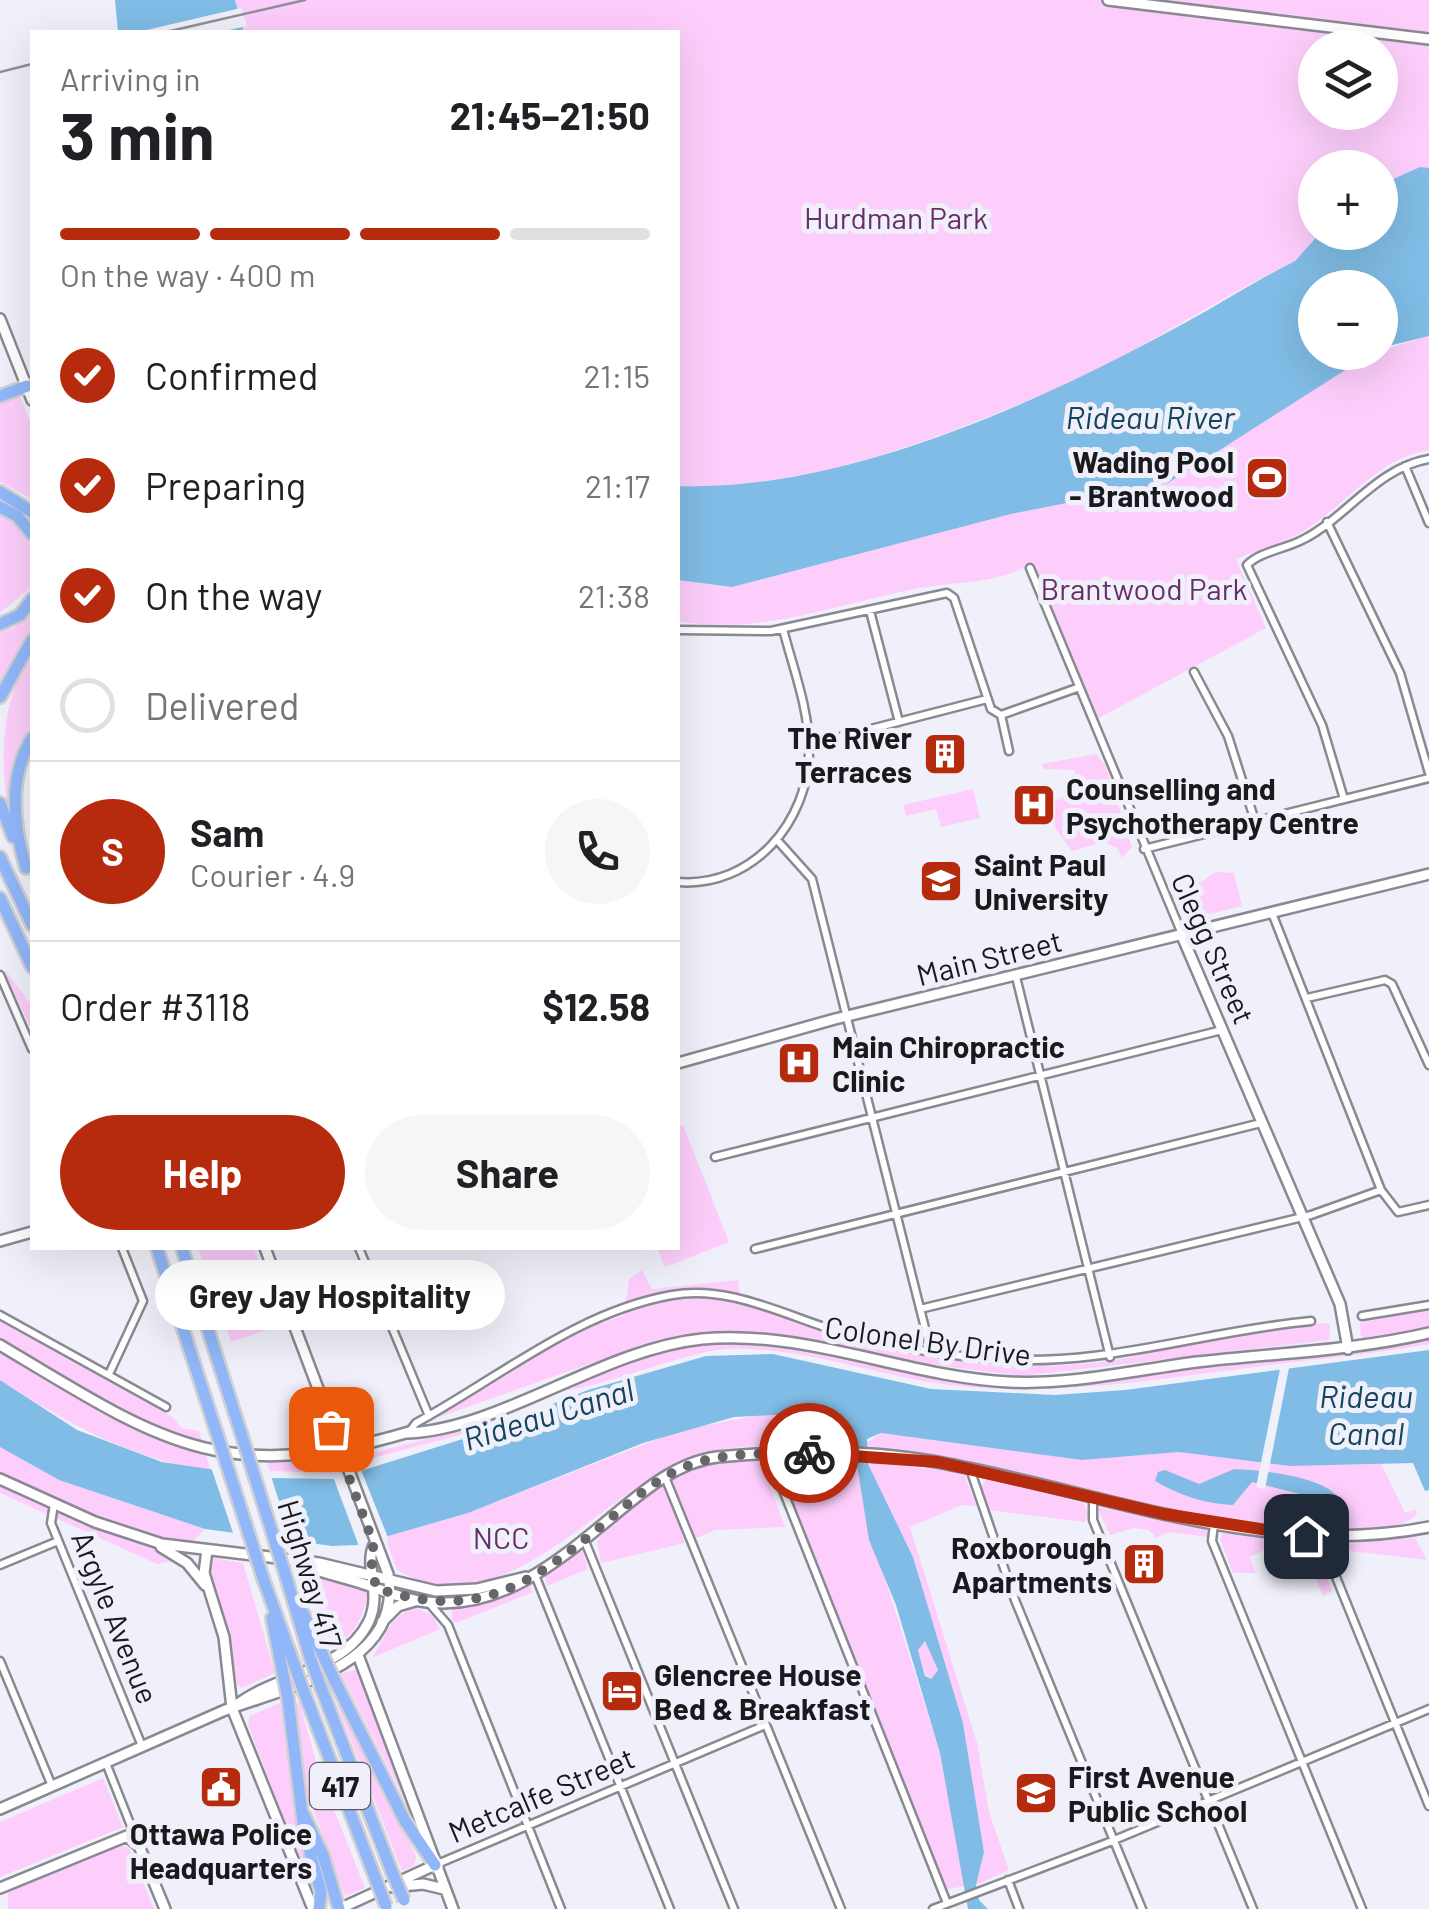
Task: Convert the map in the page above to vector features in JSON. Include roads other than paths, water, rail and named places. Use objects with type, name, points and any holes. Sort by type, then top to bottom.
[{"type":"highway","points":[[0,396],[27,386]]},
{"type":"highway","points":[[0,492],[30,511]]},
{"type":"highway","points":[[0,507],[17,516],[30,532]]},
{"type":"highway","points":[[0,624],[20,615],[30,602]]},
{"type":"highway","points":[[0,698],[30,644]]},
{"type":"highway","points":[[26,868],[18,832],[16,789],[19,766],[30,742]]},
{"type":"highway","points":[[0,804],[30,877]]},
{"type":"highway","points":[[0,857],[30,921]]},
{"type":"highway","points":[[0,898],[30,964]]},
{"type":"highway","name":"417","points":[[158,1250],[288,1667],[304,1692],[382,1884],[387,1908]]},
{"type":"highway","name":"Highway 417","points":[[183,1250],[287,1580],[316,1654],[320,1685],[406,1904]]},
{"type":"highway","points":[[316,1654],[334,1679],[404,1820],[435,1865]]},
{"type":"highway","points":[[288,1667],[288,1699],[302,1812],[321,1892],[316,1909]]},
{"type":"highway","points":[[302,1812],[323,1855],[339,1909]]},
{"type":"main road","points":[[1108,0],[1429,39]]},
{"type":"main road","points":[[0,319],[30,394]]},
{"type":"main road","name":"Main Street","points":[[680,1062],[848,1016],[1429,874]]},
{"type":"main road","name":"Clegg Street","points":[[1182,936],[1343,1313],[1348,1349]]},
{"type":"main road","points":[[1,1238],[30,1232]]},
{"type":"main road","points":[[232,1708],[247,1696],[344,1652],[368,1625],[376,1583],[372,1550],[339,1450],[266,1250]]},
{"type":"main road","name":"Colonel By Drive","points":[[0,1344],[155,1435],[194,1448],[236,1455],[339,1450],[456,1424],[629,1357],[700,1339],[774,1342],[906,1368],[1009,1382],[1348,1349],[1429,1333]]},
{"type":"main road","points":[[296,1562],[390,1587],[428,1603],[483,1598],[516,1587],[665,1476],[715,1457],[769,1455],[870,1454],[970,1469],[1214,1524],[1328,1538],[1429,1528]]},
{"type":"main road","points":[[0,1478],[54,1504],[150,1541],[188,1563],[207,1588]]},
{"type":"main road","points":[[150,1541],[339,1567],[356,1564],[372,1550]]},
{"type":"main road","points":[[208,1550],[203,1566],[224,1638],[232,1708],[316,1909]]},
{"type":"main road","points":[[372,1550],[382,1554],[390,1587],[380,1624]]},
{"type":"main road","points":[[339,1567],[376,1583]]},
{"type":"main road","points":[[390,1587],[454,1591],[530,1576]]},
{"type":"main road","points":[[0,1809],[232,1708],[266,1698],[358,1655],[398,1606],[416,1600]]},
{"type":"main road","points":[[358,1655],[452,1909]]},
{"type":"main road","points":[[0,1888],[126,1836],[140,1846],[165,1909]]},
{"type":"main road","name":"Metcalfe Street","points":[[339,1909],[382,1884],[435,1865]]},
{"type":"main road","points":[[382,1884],[423,1884],[444,1889]]},
{"type":"street","points":[[1344,799],[1322,725],[1247,568],[1251,560],[1306,539],[1404,466],[1429,459]]},
{"type":"street","points":[[1404,466],[1429,523]]},
{"type":"street","points":[[1144,848],[1429,776],[1400,673],[1327,522]]},
{"type":"street","name":"Clegg Street","points":[[1030,568],[1182,936]]},
{"type":"street","points":[[680,630],[783,629],[938,594],[954,598],[994,714],[1001,716],[1078,688]]},
{"type":"street","points":[[870,610],[899,722]]},
{"type":"street","points":[[680,882],[716,879],[737,871],[776,840],[801,796],[809,745],[783,629]]},
{"type":"street","points":[[1194,672],[1228,736],[1255,821]]},
{"type":"street","points":[[809,745],[988,698]]},
{"type":"street","points":[[1001,716],[1009,751]]},
{"type":"street","points":[[776,840],[812,880],[931,1352]]},
{"type":"street","points":[[1272,913],[1381,1190],[1398,1212],[1429,1204]]},
{"type":"street","points":[[0,975],[30,1045]]},
{"type":"street","points":[[1016,977],[1110,1357]]},
{"type":"street","points":[[1306,998],[1385,980],[1392,984],[1429,1065]]},
{"type":"street","points":[[714,1157],[1223,1029]]},
{"type":"street","points":[[755,1249],[1261,1122]]},
{"type":"street","points":[[920,1309],[1301,1216],[1381,1190]]},
{"type":"street","points":[[110,1372],[143,1301],[123,1250]]},
{"type":"street","points":[[360,1250],[428,1416]]},
{"type":"street","points":[[408,1433],[428,1416],[527,1356],[605,1318],[670,1295],[724,1294],[854,1336],[931,1352],[1026,1361],[1110,1357],[1188,1338],[1311,1321]]},
{"type":"street","points":[[1362,1316],[1429,1306]]},
{"type":"street","points":[[0,1315],[110,1372],[166,1407]]},
{"type":"street","points":[[769,1455],[947,1903]]},
{"type":"street","points":[[970,1469],[981,1508],[1142,1909]]},
{"type":"street","points":[[665,1476],[763,1726],[841,1909]]},
{"type":"street","points":[[1093,1499],[1093,1520],[1253,1909]]},
{"type":"street","name":"Argyle Avenue","points":[[54,1504],[50,1523],[143,1747]]},
{"type":"street","points":[[1214,1524],[1213,1535],[1362,1909]]},
{"type":"street","points":[[1328,1538],[1327,1555],[1429,1806]]},
{"type":"street","points":[[584,1540],[734,1909]]},
{"type":"street","points":[[0,1566],[58,1541]]},
{"type":"street","points":[[530,1576],[546,1603],[670,1909]]},
{"type":"street","points":[[428,1603],[448,1625],[561,1909]]},
{"type":"street","points":[[0,1661],[52,1786]]},
{"type":"street","points":[[933,1909],[1429,1709]]},
{"type":"street","name":"Metcalfe Street","points":[[435,1865],[763,1726]]},
{"type":"street","points":[[106,1764],[140,1846]]},
{"type":"street","points":[[1008,1880],[1019,1909]]},
{"type":"water","points":[[115,0],[235,0],[243,30],[118,30]]},
{"type":"water","name":"Rideau River","points":[[1420,167],[1429,168],[1429,336],[1398,344],[1398,270],[1298,270],[1298,370],[1345,370],[1168,483],[1011,514],[732,587],[680,580],[680,486],[745,484],[814,473],[952,432],[1087,374],[1295,261],[1305,250],[1398,250],[1398,177]]},
{"type":"water","name":"Wading Pool - Brantwood","points":[[1275,463],[1284,482],[1258,493],[1249,474]]},
{"type":"water","name":"Rideau Canal","points":[[1429,1350],[1429,1490],[1425,1491],[1413,1463],[1290,1466],[1179,1452],[1082,1460],[881,1433],[867,1439],[868,1464],[913,1557],[963,1723],[984,1852],[976,1885],[979,1900],[988,1909],[968,1909],[940,1753],[896,1605],[869,1540],[853,1439],[835,1426],[795,1414],[734,1417],[643,1443],[468,1513],[357,1545],[332,1546],[205,1529],[59,1480],[0,1447],[0,1380],[77,1430],[162,1462],[270,1478],[335,1479],[466,1438],[588,1390],[706,1356],[773,1354],[931,1389],[1055,1395],[1125,1390]],"holes":[[[925,1641],[938,1670],[931,1679],[925,1676],[918,1650]]]},
{"type":"water","points":[[1234,1469],[1305,1479],[1338,1497],[1328,1501],[1252,1482],[1233,1505],[1192,1498],[1155,1481],[1158,1472],[1165,1470],[1199,1484]]},
{"type":"tram line","points":[[175,30],[305,0]]},
{"type":"tram line","points":[[0,72],[30,64]]},
{"type":"place","name":"Wading Pool - Brantwood","points":[[1267,478]]},
{"type":"place","name":"The River Terraces","points":[[945,754]]},
{"type":"place","name":"Counselling and Psychotherapy Centre","points":[[1034,805]]},
{"type":"place","name":"Saint Paul University","points":[[941,881]]},
{"type":"place","name":"Main Chiropractic Clinic","points":[[799,1063]]},
{"type":"place","name":"Grey Jay Hospitality","points":[[331,1429]]},
{"type":"place","name":"Roxborough Apartments","points":[[1144,1564]]},
{"type":"place","name":"Glencree House Bed & Breakfast","points":[[622,1691]]},
{"type":"place","name":"Ottawa Police Headquarters","points":[[221,1787]]},
{"type":"place","name":"First Avenue Public School","points":[[1036,1793]]},
{"type":"park label","name":"Hurdman Park","points":[[896,217]]},
{"type":"park label","name":"Brantwood Park","points":[[1144,588]]},
{"type":"park label","name":"NCC","points":[[501,1537]]}]
